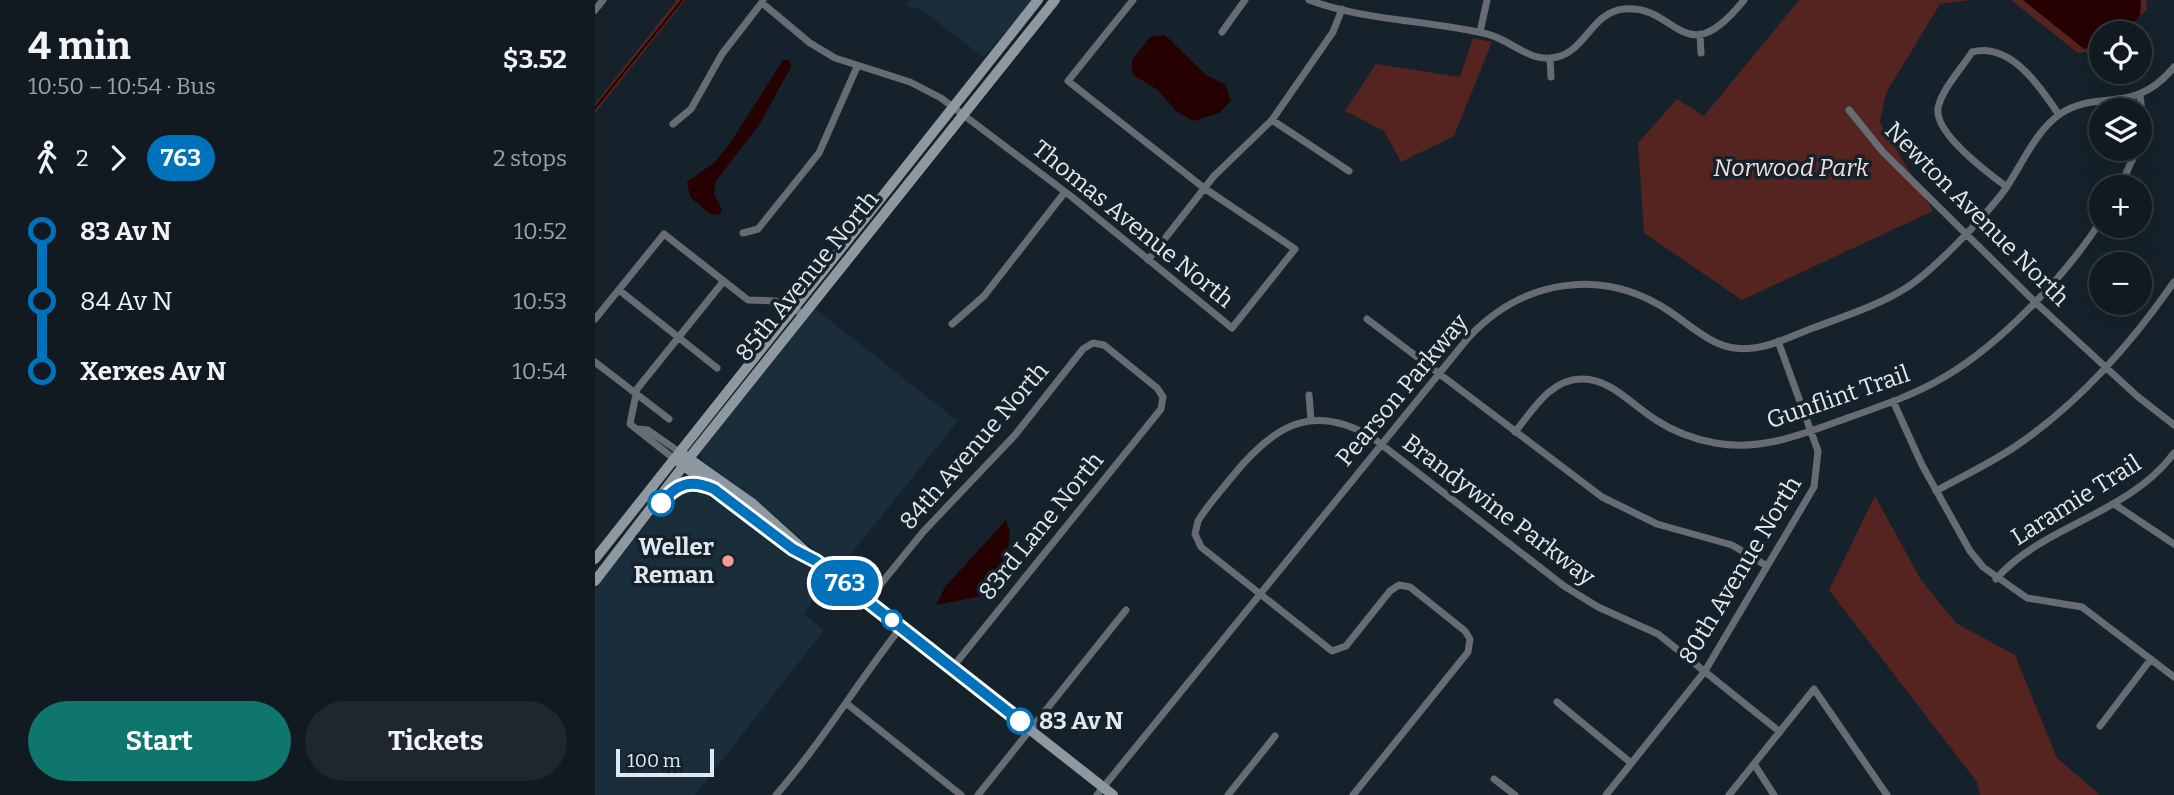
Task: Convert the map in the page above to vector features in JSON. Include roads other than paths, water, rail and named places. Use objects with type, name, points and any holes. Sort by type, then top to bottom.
[{"type":"main road","name":"85th Avenue North","points":[[595,559],[1038,0]]},
{"type":"main road","name":"85th Avenue North","points":[[595,581],[686,462],[1055,0]]},
{"type":"main road","points":[[675,455],[752,503],[816,561],[1029,729],[1100,791],[1114,795]]},
{"type":"main road","points":[[686,462],[714,489],[793,549],[816,561]]},
{"type":"main road","points":[[633,531],[649,520],[674,488],[693,482],[714,489]]},
{"type":"street","points":[[595,10],[603,0]]},
{"type":"street","points":[[1133,0],[1067,81],[1203,188]]},
{"type":"street","points":[[1222,32],[1245,0]]},
{"type":"street","points":[[1309,0],[1342,9],[1497,37],[1533,57],[1550,58],[1572,50],[1602,17],[1624,9],[1647,11],[1677,31],[1700,34],[1717,28],[1744,0]]},
{"type":"street","points":[[1480,33],[1487,0]]},
{"type":"street","points":[[673,124],[691,109],[722,54],[763,2]]},
{"type":"street","name":"Thomas Avenue North","points":[[763,2],[818,48],[857,67],[910,82],[953,107],[1066,192],[1232,328],[1295,249],[1203,188]]},
{"type":"street","points":[[1148,260],[1203,188],[1272,120],[1333,32],[1342,9]]},
{"type":"street","points":[[1700,34],[1701,53]]},
{"type":"street","points":[[2007,187],[1949,135],[1938,116],[1942,98],[1972,52],[1991,49],[2007,56],[2059,115],[2076,106],[2116,102],[2140,95],[2157,85],[2174,67]]},
{"type":"street","points":[[1550,58],[1551,78]]},
{"type":"street","points":[[743,233],[758,229],[819,153],[857,67]]},
{"type":"street","name":"Newton Avenue North","points":[[1849,110],[1883,152],[2034,300],[2174,425]]},
{"type":"street","name":"Pearson Parkway","points":[[1100,791],[1468,338],[1498,310],[1534,292],[1573,283],[1594,283],[1633,292],[1726,348],[1755,348],[1778,341],[1889,297],[1925,273],[2007,187],[2044,129],[2059,115]]},
{"type":"street","points":[[1272,120],[1349,171]]},
{"type":"street","points":[[952,324],[984,296],[1066,192]]},
{"type":"street","points":[[595,319],[664,234],[748,300],[776,301],[804,314]]},
{"type":"street","name":"Gunflint Trail","points":[[1515,432],[1551,390],[1561,384],[1581,379],[1611,388],[1670,429],[1713,442],[1765,444],[1812,431],[1934,383],[1969,362],[1990,345],[2072,261],[2089,237]]},
{"type":"street","points":[[675,455],[633,426],[635,392],[723,282]]},
{"type":"street","points":[[1936,491],[1990,462],[2036,432],[2106,366],[2136,333],[2174,282]]},
{"type":"street","points":[[619,290],[717,368]]},
{"type":"street","points":[[1367,319],[1620,508],[1657,524],[1723,542],[1767,566]]},
{"type":"street","name":"80th Avenue North","points":[[1606,795],[1705,671],[1814,487],[1819,463],[1812,431],[1778,341]]},
{"type":"street","name":"83rd Lane North","points":[[952,668],[1160,409],[1163,397],[1157,388],[1104,345],[1093,343],[1083,349]]},
{"type":"street","name":"84th Avenue North","points":[[867,600],[928,526],[1015,435],[1083,349]]},
{"type":"street","points":[[595,362],[669,419]]},
{"type":"street","points":[[1309,395],[1311,420]]},
{"type":"street","points":[[1893,401],[1907,438],[1976,560],[1996,579],[2027,598],[2082,607],[2174,677]]},
{"type":"street","name":"Brandywine Parkway","points":[[1260,596],[1206,552],[1195,534],[1202,515],[1261,442],[1287,426],[1311,420],[1346,424],[1382,444],[1564,586],[1598,607],[1658,634],[1780,732]]},
{"type":"street","name":"Laramie Trail","points":[[1996,579],[2021,556],[2140,488],[2174,453]]},
{"type":"street","points":[[2114,504],[2174,544]]},
{"type":"street","points":[[1260,596],[1327,649],[1337,652],[1346,646],[1390,591],[1405,585],[1465,631],[1470,639],[1468,652],[1353,795]]},
{"type":"street","points":[[978,795],[1126,610]]},
{"type":"street","points":[[776,795],[901,627]]},
{"type":"street","points":[[2100,726],[2151,659]]},
{"type":"street","points":[[1729,795],[1814,689],[1887,795]]},
{"type":"street","points":[[1557,702],[1632,764]]},
{"type":"street","points":[[846,704],[961,795]]},
{"type":"street","points":[[1228,795],[1275,736]]},
{"type":"street","points":[[1754,764],[1774,795]]},
{"type":"street","points":[[1494,779],[1514,795]]},
{"type":"waterway","points":[[595,108],[682,0]]},
{"type":"place","name":"Weller Reman","points":[[728,561]]},
{"type":"place","name":"83 Av N","points":[[1020,721]]},
{"type":"park label","name":"Norwood Park","points":[[1791,168]]}]
